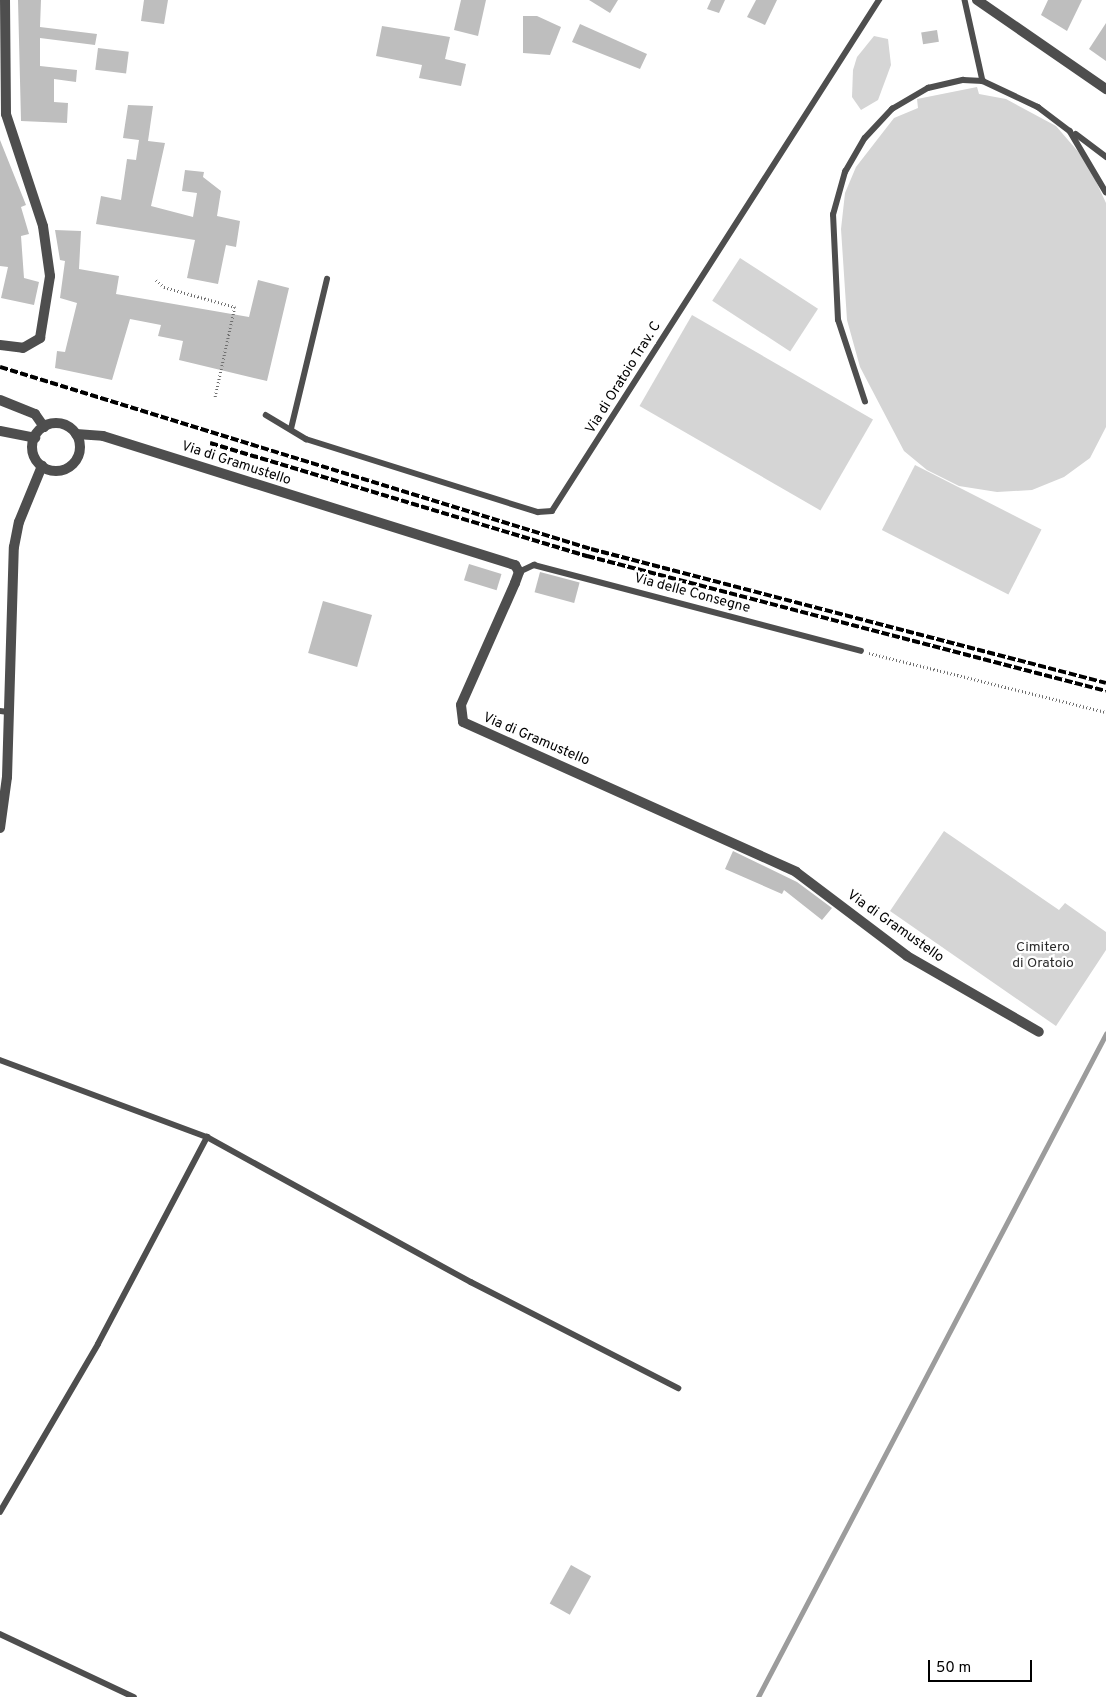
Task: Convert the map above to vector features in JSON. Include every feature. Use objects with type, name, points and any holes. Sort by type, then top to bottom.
[{"type":"street","points":[[0,345],[23,348],[40,338],[50,276],[43,226],[6,114],[3,36],[5,0]]},
{"type":"street","points":[[977,0],[1106,89]]},
{"type":"street","points":[[0,400],[35,414],[44,427]]},
{"type":"street","points":[[65,425],[76,434],[80,447],[71,467],[56,471],[42,466],[34,456],[35,438],[44,427],[65,425]]},
{"type":"street","points":[[0,431],[35,438]]},
{"type":"street","name":"Via di Gramustello","points":[[76,434],[103,436],[514,565],[518,572],[460,705],[463,722],[796,872],[908,956],[1039,1032]]},
{"type":"street","points":[[0,828],[7,777],[4,712],[16,534],[42,466]]},
{"type":"lane","name":"Via di Oratoio Trav. C","points":[[266,415],[306,439],[538,512],[552,511],[879,0]]},
{"type":"lane","points":[[965,0],[984,81]]},
{"type":"lane","points":[[865,402],[838,320],[832,256],[838,189],[865,138],[904,99],[941,84],[984,81],[1038,107],[1106,157]]},
{"type":"lane","points":[[1070,131],[1106,192]]},
{"type":"lane","points":[[291,429],[327,279]]},
{"type":"lane","name":"Via delle Consegne","points":[[518,572],[534,565],[860,651]]},
{"type":"lane","points":[[0,1060],[207,1137],[471,1282],[678,1388]]},
{"type":"lane","points":[[0,1512],[98,1344],[207,1137]]},
{"type":"lane","points":[[0,1634],[134,1697]]},
{"type":"path","points":[[156,280],[164,287],[235,308],[215,399]]},
{"type":"path","points":[[860,651],[1106,712]]},
{"type":"green space","points":[[874,36],[888,39],[891,65],[878,100],[861,110],[852,97],[853,70],[857,57]]},
{"type":"green space","points":[[977,87],[979,94],[1006,99],[1056,126],[1087,162],[1106,203],[1106,427],[1090,458],[1064,477],[1032,490],[997,492],[959,486],[927,470],[904,451],[860,367],[847,320],[841,229],[845,193],[856,167],[894,118],[918,108],[917,99]]},
{"type":"green space","points":[[740,258],[818,309],[790,351],[712,301]]},
{"type":"green space","points":[[692,315],[873,420],[820,510],[640,406]]},
{"type":"green space","points":[[915,465],[1042,529],[1008,595],[882,530]]},
{"type":"green space","name":"Cimitero di Oratoio","points":[[944,831],[1059,910],[1065,903],[1106,932],[1106,950],[1056,1026],[890,911]]},
{"type":"building","points":[[18,0],[41,0],[40,27],[97,34],[95,45],[40,38],[40,66],[77,70],[76,82],[54,79],[54,102],[68,103],[67,123],[21,121]]},
{"type":"building","points":[[144,0],[168,0],[164,24],[141,21]]},
{"type":"building","points":[[461,0],[486,0],[478,36],[454,30]]},
{"type":"building","points":[[589,0],[618,0],[610,13]]},
{"type":"building","points":[[711,0],[725,0],[719,13],[707,9]]},
{"type":"building","points":[[756,0],[777,0],[765,25],[747,17]]},
{"type":"building","points":[[1048,0],[1082,0],[1067,31],[1041,15]]},
{"type":"building","points":[[523,16],[537,16],[561,27],[550,55],[523,53]]},
{"type":"building","points":[[1106,23],[1106,61],[1089,49]]},
{"type":"building","points":[[580,24],[647,54],[640,69],[572,42]]},
{"type":"building","points":[[382,26],[450,37],[445,59],[466,64],[461,86],[419,78],[422,65],[376,56]]},
{"type":"building","points":[[937,30],[939,42],[923,44],[921,33]]},
{"type":"building","points":[[98,48],[129,52],[126,74],[95,70]]},
{"type":"building","points":[[128,105],[153,106],[148,141],[165,143],[151,206],[193,217],[197,193],[182,191],[185,170],[204,172],[203,177],[221,191],[217,216],[240,221],[236,247],[226,245],[218,284],[187,278],[195,240],[96,224],[101,196],[121,200],[127,159],[136,160],[139,140],[123,138]]},
{"type":"building","points":[[0,140],[26,205],[21,207],[29,234],[21,236],[24,278],[39,282],[34,305],[1,298],[8,267],[0,266]]},
{"type":"building","points":[[55,230],[81,231],[79,269],[119,276],[116,294],[249,317],[258,280],[289,288],[267,381],[179,360],[183,341],[158,336],[161,325],[130,319],[112,380],[55,368],[57,351],[65,352],[77,303],[60,298],[65,261],[60,260]]},
{"type":"building","points":[[469,564],[502,574],[497,590],[464,580]]},
{"type":"building","points":[[540,572],[580,583],[574,603],[535,592]]},
{"type":"building","points":[[323,601],[372,615],[357,667],[308,653]]},
{"type":"building","points":[[733,851],[797,882],[832,908],[822,920],[784,890],[782,894],[725,869]]},
{"type":"building","points":[[571,1565],[591,1576],[570,1615],[550,1603]]},
{"type":"waterway","points":[[758,1697],[1106,1034]]},
{"type":"railway","points":[[0,367],[591,549],[1106,683]]},
{"type":"railway","points":[[210,443],[587,556],[1106,691]]}]
